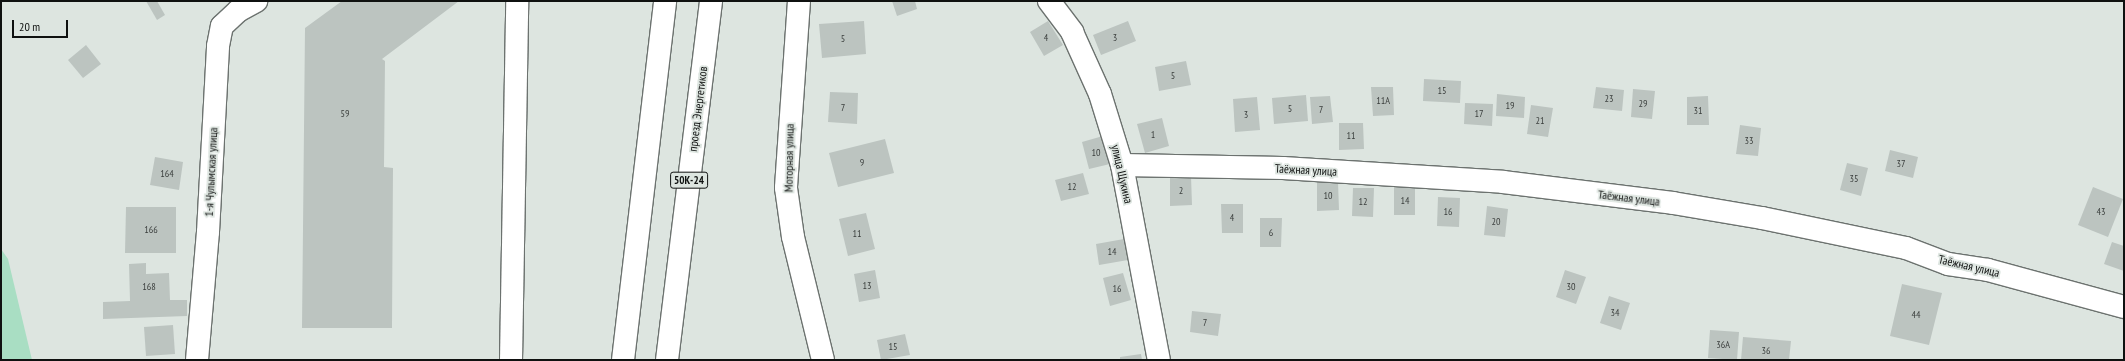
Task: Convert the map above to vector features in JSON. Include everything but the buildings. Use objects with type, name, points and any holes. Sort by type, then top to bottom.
[{"type":"street","name":"1-я Чулымская улица","points":[[197,360],[208,232],[218,46],[222,26],[238,10],[256,1]]},
{"type":"street","points":[[511,360],[517,1]]},
{"type":"street","points":[[623,360],[664,1]]},
{"type":"street","name":"проезд Энергетиков","points":[[667,360],[711,1]]},
{"type":"street","name":"Моторная улица","points":[[799,1],[786,188],[794,237],[823,360]]},
{"type":"street","name":"улица Щукина","points":[[1049,1],[1072,32],[1100,94],[1122,165],[1159,360]]},
{"type":"street","name":"Таёжная улица","points":[[1122,165],[1283,168],[1503,182],[1673,203],[1762,218],[1906,248],[1948,264],[1988,270],[2124,307]]},
{"type":"green space","points":[[1,249],[8,259],[32,360],[1,360]]}]
